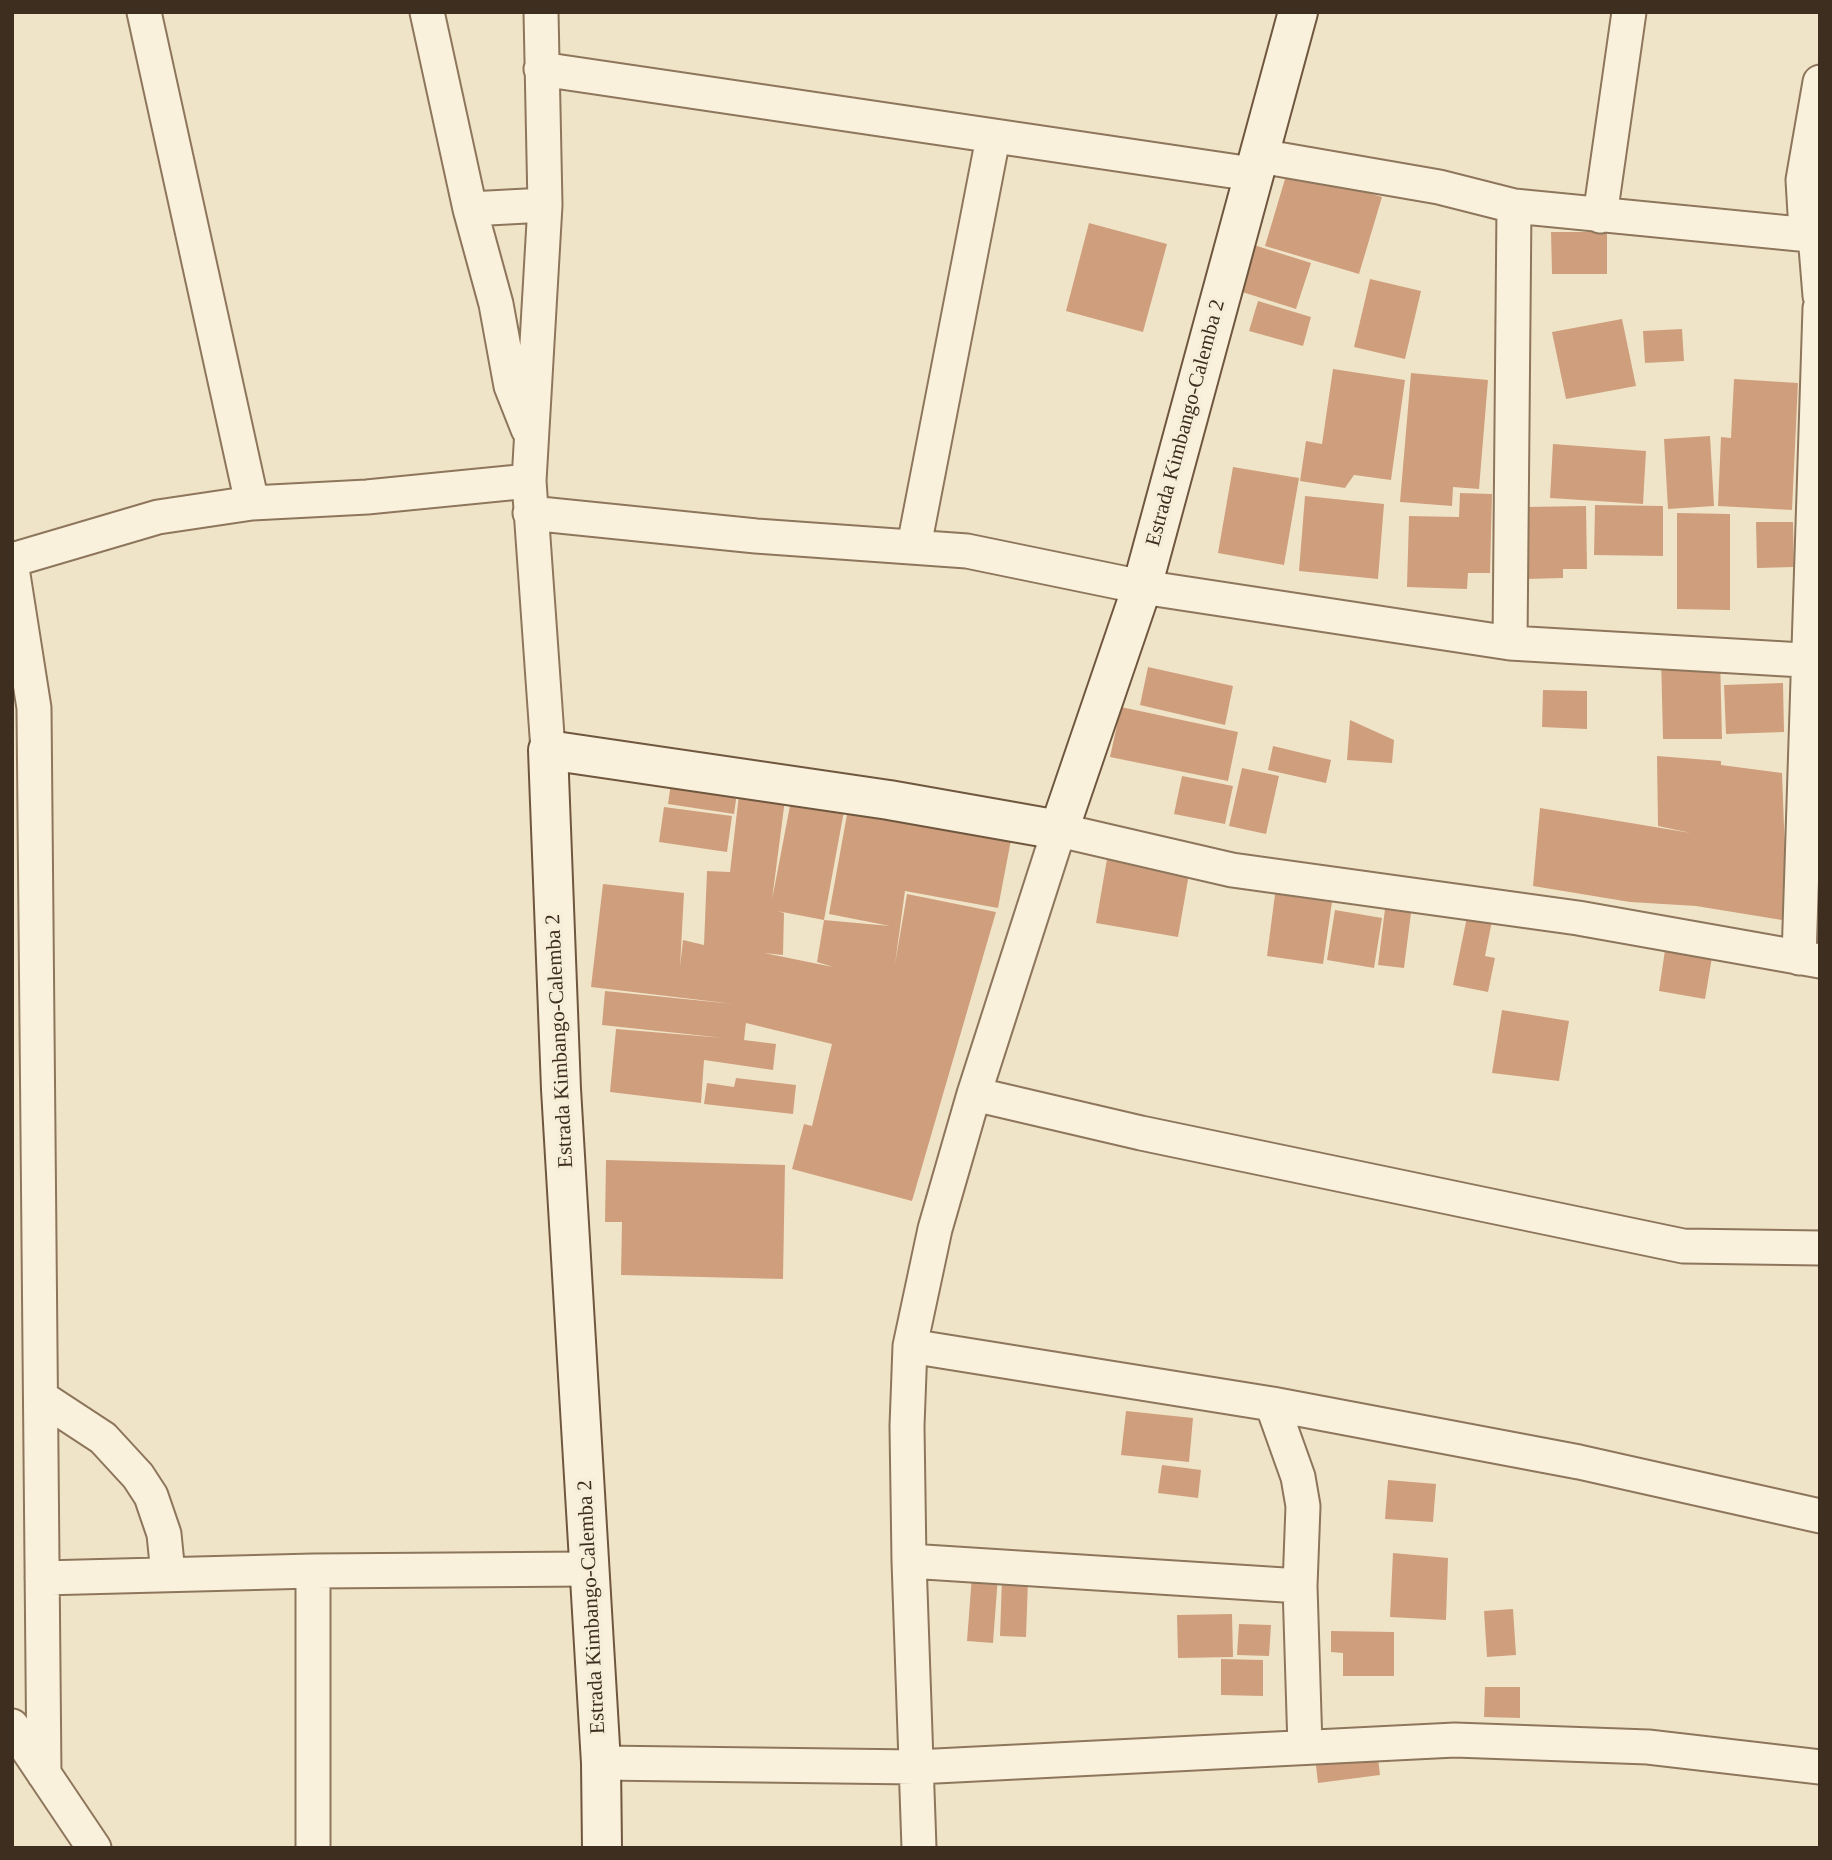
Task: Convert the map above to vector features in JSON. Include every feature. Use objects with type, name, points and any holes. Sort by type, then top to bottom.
[{"type":"main road","name":"Estrada Kimbango-Calemba 2","points":[[1059,830],[1142,587],[1298,12]]},
{"type":"main road","name":"Estrada Kimbango-Calemba 2","points":[[548,750],[561,1089],[601,1763],[602,1848]]},
{"type":"main road","points":[[548,750],[889,800],[1059,830]]},
{"type":"street","points":[[144,12],[252,503]]},
{"type":"street","points":[[428,12],[470,209],[496,304],[511,386],[532,438]]},
{"type":"street","points":[[541,12],[545,205],[530,497],[548,750]]},
{"type":"street","points":[[1600,216],[1629,12]]},
{"type":"street","points":[[541,69],[993,138],[1439,187],[1514,206],[1817,235]]},
{"type":"street","points":[[1820,82],[1803,180],[1805,214],[1817,235],[1820,296]]},
{"type":"street","points":[[914,546],[993,138]]},
{"type":"street","points":[[470,209],[545,205]]},
{"type":"street","points":[[1510,643],[1514,206]]},
{"type":"street","points":[[1059,830],[1232,870],[1578,918],[1810,960],[1820,308]]},
{"type":"street","points":[[12,560],[159,517],[252,503],[367,497],[530,497],[756,536],[967,551],[1142,587],[1510,643],[1815,661]]},
{"type":"street","points":[[12,568],[34,708],[44,1774]]},
{"type":"street","name":"Estrada Kimbango-Calemba 2","points":[[919,1848],[906,1426],[910,1346],[935,1229],[974,1094],[1059,830]]},
{"type":"street","points":[[974,1094],[1154,1136],[1683,1246],[1820,1248]]},
{"type":"street","points":[[910,1346],[1272,1405],[1579,1462],[1820,1516]]},
{"type":"street","points":[[42,1398],[103,1438],[138,1475],[151,1496],[164,1534],[168,1574]]},
{"type":"street","points":[[1272,1405],[1298,1477],[1303,1506],[1300,1586],[1305,1747]]},
{"type":"street","points":[[909,1561],[1300,1586]]},
{"type":"street","points":[[42,1578],[313,1570],[589,1569]]},
{"type":"street","points":[[313,1570],[313,1848]]},
{"type":"street","points":[[12,1726],[94,1848]]},
{"type":"street","points":[[601,1763],[916,1766],[1455,1740],[1648,1747],[1820,1767]]},
{"type":"building","points":[[1288,169],[1382,197],[1359,274],[1265,246]]},
{"type":"building","points":[[1089,223],[1167,244],[1143,332],[1066,311]]},
{"type":"building","points":[[1551,232],[1607,232],[1607,274],[1552,274]]},
{"type":"building","points":[[1254,245],[1311,263],[1296,309],[1239,291]]},
{"type":"building","points":[[1370,279],[1421,291],[1405,359],[1354,347]]},
{"type":"building","points":[[1258,301],[1311,317],[1303,346],[1249,331]]},
{"type":"building","points":[[1622,319],[1636,386],[1566,399],[1552,332]]},
{"type":"building","points":[[1682,329],[1684,361],[1645,363],[1643,331]]},
{"type":"building","points":[[1333,369],[1405,380],[1391,480],[1354,475],[1345,488],[1300,481],[1306,441],[1322,444]]},
{"type":"building","points":[[1411,373],[1488,380],[1479,489],[1453,487],[1452,506],[1400,502]]},
{"type":"building","points":[[1734,379],[1798,383],[1792,510],[1718,506],[1721,437],[1731,438]]},
{"type":"building","points":[[1710,436],[1714,506],[1668,509],[1664,439]]},
{"type":"building","points":[[1553,444],[1646,451],[1643,504],[1550,498]]},
{"type":"building","points":[[1233,467],[1299,478],[1284,565],[1218,553]]},
{"type":"building","points":[[1460,493],[1492,494],[1490,573],[1468,573],[1467,589],[1407,587],[1409,516],[1459,517]]},
{"type":"building","points":[[1305,496],[1384,504],[1378,579],[1299,571]]},
{"type":"building","points":[[1595,505],[1663,506],[1663,556],[1594,555]]},
{"type":"building","points":[[1586,506],[1587,569],[1563,569],[1563,578],[1526,579],[1524,507]]},
{"type":"building","points":[[1677,513],[1730,514],[1730,610],[1677,609]]},
{"type":"building","points":[[1756,522],[1793,522],[1794,567],[1757,568]]},
{"type":"building","points":[[1720,656],[1722,739],[1663,739],[1661,657]]},
{"type":"building","points":[[1148,667],[1233,686],[1225,725],[1140,705]]},
{"type":"building","points":[[1783,683],[1784,732],[1726,734],[1724,685]]},
{"type":"building","points":[[1543,690],[1587,691],[1587,729],[1542,727]]},
{"type":"building","points":[[1121,707],[1238,732],[1228,781],[1110,757]]},
{"type":"building","points":[[1350,720],[1394,740],[1392,763],[1347,760]]},
{"type":"building","points":[[1273,746],[1331,760],[1326,783],[1268,770]]},
{"type":"building","points":[[1657,756],[1721,761],[1721,765],[1782,773],[1785,853],[1790,854],[1788,921],[1696,906],[1630,902],[1533,886],[1540,808],[1691,833],[1658,826]]},
{"type":"building","points":[[1242,768],[1279,776],[1266,834],[1229,826]]},
{"type":"building","points":[[672,776],[738,786],[734,814],[668,804]]},
{"type":"building","points":[[1182,776],[1233,786],[1225,824],[1174,814]]},
{"type":"building","points":[[740,786],[786,792],[772,900],[793,790],[846,800],[824,920],[890,926],[829,914],[848,809],[1011,840],[998,908],[905,891],[895,964],[907,894],[996,912],[912,1201],[792,1169],[804,1124],[812,1126],[832,1044],[746,1023],[744,1040],[776,1044],[773,1070],[704,1060],[701,1103],[610,1092],[616,1029],[724,1038],[602,1025],[605,991],[734,1004],[591,987],[603,884],[684,893],[680,967],[683,940],[704,945],[707,871],[730,872]],"holes":[[[777,911],[824,920],[817,962],[833,967],[764,953],[783,955],[784,913]]]},
{"type":"building","points":[[664,807],[732,816],[727,852],[659,842]]},
{"type":"building","points":[[1107,859],[1189,874],[1178,937],[1096,923]]},
{"type":"building","points":[[1275,894],[1332,902],[1323,964],[1267,956]]},
{"type":"building","points":[[1385,909],[1411,913],[1404,968],[1378,965]]},
{"type":"building","points":[[1335,910],[1382,918],[1374,968],[1327,960]]},
{"type":"building","points":[[1467,917],[1492,921],[1485,956],[1495,958],[1488,992],[1453,985]]},
{"type":"building","points":[[1666,943],[1713,951],[1705,999],[1659,991]]},
{"type":"building","points":[[1502,1010],[1569,1021],[1559,1081],[1492,1073]]},
{"type":"building","points":[[736,1078],[796,1085],[793,1114],[704,1104],[707,1083],[734,1087]]},
{"type":"building","points":[[606,1160],[785,1165],[783,1279],[621,1275],[622,1222],[605,1222]]},
{"type":"building","points":[[1126,1411],[1193,1418],[1189,1462],[1121,1455]]},
{"type":"building","points":[[1162,1465],[1201,1470],[1198,1498],[1158,1493]]},
{"type":"building","points":[[1388,1480],[1436,1484],[1433,1522],[1385,1519]]},
{"type":"building","points":[[1393,1553],[1448,1558],[1446,1620],[1390,1617]]},
{"type":"building","points":[[972,1575],[998,1576],[993,1643],[967,1641]]},
{"type":"building","points":[[1002,1579],[1028,1580],[1026,1637],[1000,1636]]},
{"type":"building","points":[[1513,1609],[1516,1655],[1487,1657],[1484,1611]]},
{"type":"building","points":[[1232,1614],[1233,1657],[1178,1658],[1177,1615]]},
{"type":"building","points":[[1239,1624],[1271,1625],[1269,1656],[1237,1655]]},
{"type":"building","points":[[1331,1631],[1394,1632],[1394,1676],[1343,1676],[1343,1653],[1331,1652]]},
{"type":"building","points":[[1221,1659],[1263,1660],[1263,1696],[1221,1695]]},
{"type":"building","points":[[1485,1687],[1520,1687],[1520,1718],[1484,1717]]},
{"type":"building","points":[[1377,1749],[1380,1775],[1318,1783],[1315,1757]]}]
